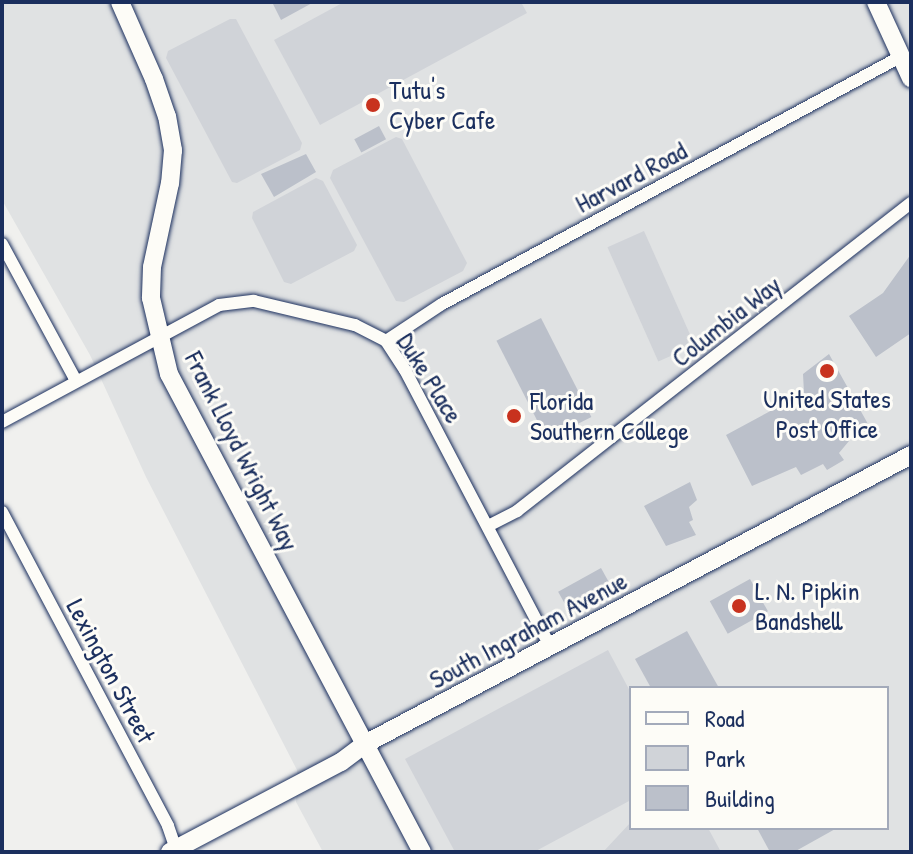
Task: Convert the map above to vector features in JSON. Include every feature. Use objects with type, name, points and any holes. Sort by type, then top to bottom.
[{"type":"street","name":"Frank Lloyd Wright Way","points":[[120,2],[154,79],[173,150],[170,183],[152,267],[151,298],[169,374],[422,852]]},
{"type":"street","points":[[876,2],[911,78]]},
{"type":"street","name":"Harvard Road","points":[[386,341],[442,304],[900,57]]},
{"type":"street","name":"Columbia Way","points":[[488,526],[542,492],[911,203]]},
{"type":"street","points":[[2,244],[76,381]]},
{"type":"street","name":"Duke Place","points":[[2,422],[219,305],[254,301],[355,325],[386,341],[405,370],[551,648]]},
{"type":"street","name":"South Ingraham Avenue","points":[[175,851],[341,762],[365,744],[911,455]]},
{"type":"street","name":"Lexington Street","points":[[2,512],[168,826],[175,851]]},
{"type":"shaded area","name":"Florida Southern College","points":[[2,2],[911,2],[911,852],[323,852],[296,802],[297,770],[146,477],[90,355],[2,200]]},
{"type":"green space","points":[[344,2],[521,2],[527,13],[320,125],[274,40]]},
{"type":"green space","points":[[230,19],[236,19],[302,143],[300,150],[237,183],[232,182],[166,58],[168,51]]},
{"type":"green space","points":[[396,137],[402,139],[467,263],[463,271],[404,302],[396,301],[330,178],[333,170]]},
{"type":"green space","points":[[316,178],[323,181],[357,245],[354,251],[291,284],[284,282],[252,218],[253,212]]},
{"type":"green space","points":[[644,231],[695,345],[658,361],[607,247]]},
{"type":"green space","points":[[608,650],[629,689],[629,801],[534,852],[455,852],[405,759]]},
{"type":"green space","points":[[629,824],[629,830],[709,830],[721,852],[603,852]]},
{"type":"building","points":[[272,2],[314,2],[281,20]]},
{"type":"building","points":[[379,126],[386,139],[361,152],[354,139]]},
{"type":"building","points":[[306,154],[316,172],[274,197],[261,174]]},
{"type":"building","points":[[911,254],[911,333],[876,357],[849,316],[883,293]]},
{"type":"building","points":[[541,318],[591,417],[547,440],[496,341]]},
{"type":"building","points":[[829,354],[868,424],[849,433],[849,441],[839,453],[844,460],[827,470],[823,464],[801,475],[796,467],[752,486],[726,435],[804,393],[803,374]]},
{"type":"building","points":[[690,482],[697,500],[689,507],[693,520],[689,522],[696,535],[666,546],[644,506]]},
{"type":"building","points":[[601,568],[613,590],[570,614],[558,592]]},
{"type":"building","name":"L. N. Pipkin Bandshell","points":[[750,579],[768,611],[728,634],[710,601]]},
{"type":"building","points":[[687,631],[718,686],[650,686],[635,659]]},
{"type":"building","points":[[758,830],[833,830],[794,852],[770,852]]},
{"type":"place","name":"Tutu's Cyber Cafe","points":[[373,105]]},
{"type":"place","name":"United States Post Office","points":[[827,371]]},
{"type":"place","name":"Florida Southern College","points":[[514,416]]},
{"type":"place","name":"L. N. Pipkin Bandshell","points":[[739,606]]}]
